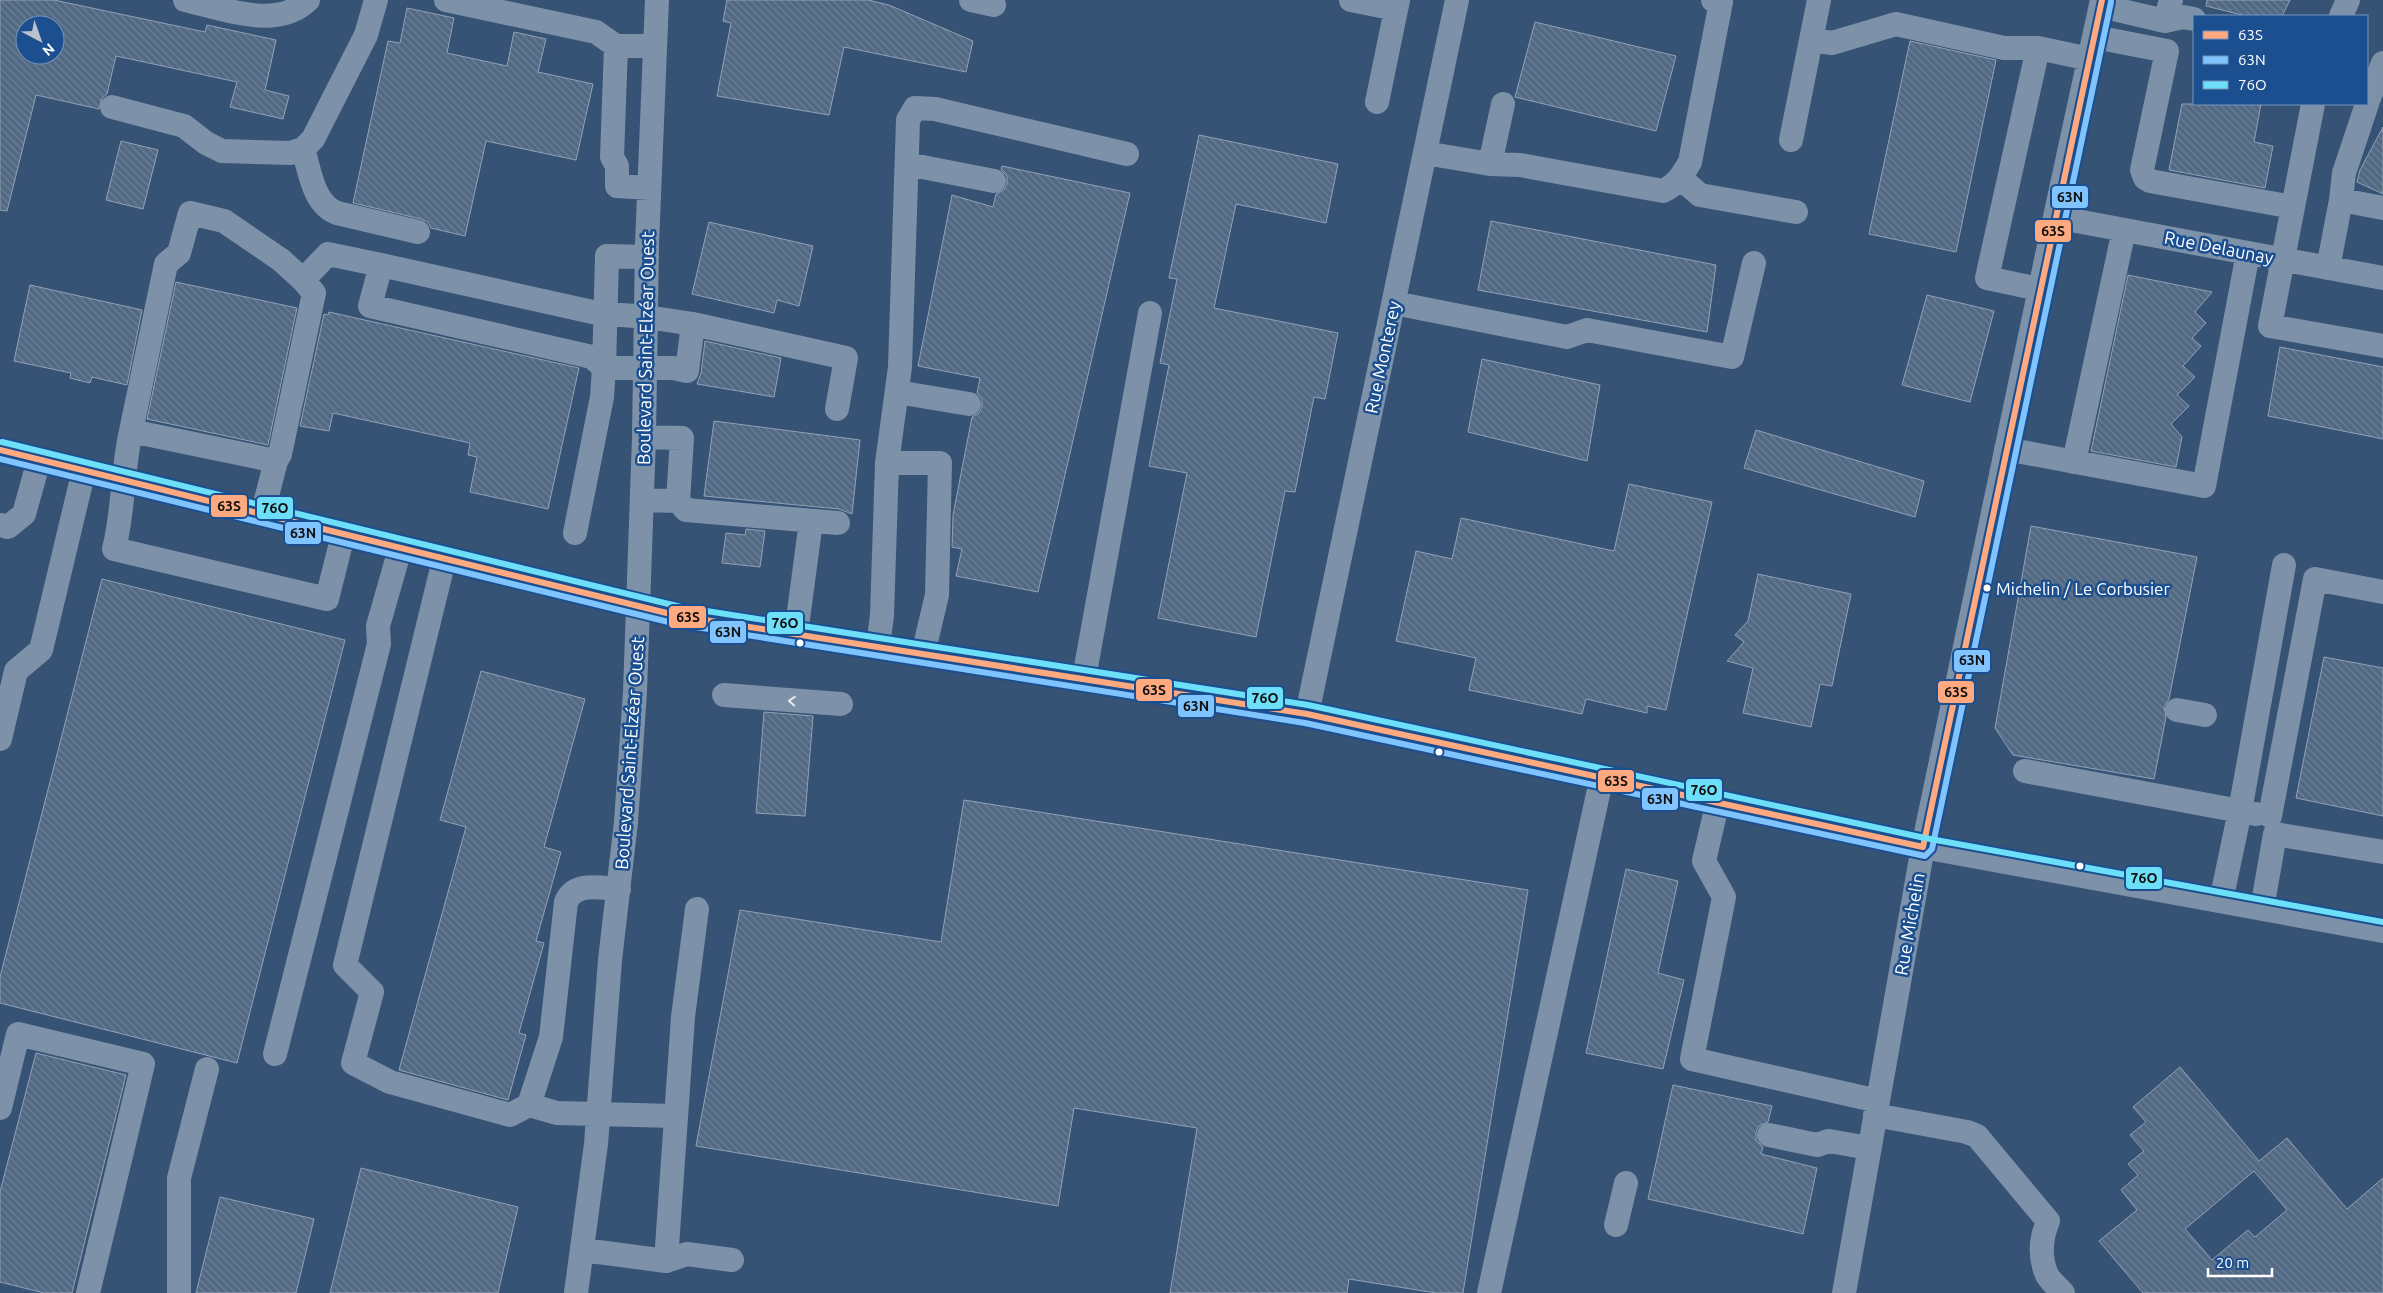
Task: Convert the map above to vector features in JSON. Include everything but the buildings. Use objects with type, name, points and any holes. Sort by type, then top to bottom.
[{"type":"street","points":[[185,0],[249,14],[270,16],[294,11],[308,0]]},
{"type":"street","points":[[112,107],[184,126],[206,143],[222,151],[290,153],[303,149],[313,140],[366,35],[376,0]]},
{"type":"street","points":[[446,0],[596,32],[616,46],[655,46]]},
{"type":"street","name":"Boulevard Saint-Elzéar Ouest","points":[[576,1293],[592,1186],[610,960],[626,822],[639,606],[649,188],[657,0]]},
{"type":"street","points":[[970,0],[994,5]]},
{"type":"street","points":[[1351,0],[1397,5],[1377,102]]},
{"type":"street","points":[[1425,153],[1490,164],[1520,165],[1663,190],[1671,187],[1680,178],[1690,162],[1721,2],[1713,0]]},
{"type":"street","points":[[1791,140],[1819,0]]},
{"type":"street","points":[[2340,15],[2348,0]]},
{"type":"street","name":"Rue Monterey","points":[[1307,714],[1425,153],[1450,1]]},
{"type":"street","points":[[2101,3],[2168,10],[2193,20]]},
{"type":"street","name":"Rue Michelin","points":[[1844,1293],[1924,847],[2054,217],[2101,3]]},
{"type":"street","points":[[1811,40],[1832,43],[1896,24],[2004,48],[2092,48],[2167,51],[2142,170],[2145,178],[2150,181],[2293,207]]},
{"type":"street","points":[[616,46],[612,157],[617,166],[617,186],[649,188]]},
{"type":"street","points":[[2038,48],[1986,278],[2040,289]]},
{"type":"street","points":[[2368,101],[2383,63]]},
{"type":"street","points":[[1490,164],[1503,104]]},
{"type":"street","points":[[2313,105],[2270,326],[2383,346]]},
{"type":"street","points":[[2328,268],[2341,200],[2344,173],[2367,105]]},
{"type":"street","points":[[878,647],[882,616],[887,463],[900,366],[908,120],[915,108],[924,107],[1127,154]]},
{"type":"street","points":[[303,149],[316,193],[327,208],[336,213],[418,232]]},
{"type":"street","points":[[907,164],[994,182]]},
{"type":"street","points":[[1680,178],[1700,195],[1796,212]]},
{"type":"street","points":[[2341,200],[2383,208]]},
{"type":"street","points":[[262,515],[276,461],[280,454],[314,293],[281,260],[224,221],[190,213],[179,253],[166,264],[131,430],[123,480],[121,523],[114,549],[327,599],[343,535]]},
{"type":"street","name":"Rue Delaunay","points":[[2054,217],[2383,278]]},
{"type":"street","points":[[2074,462],[2124,230]]},
{"type":"street","points":[[2006,449],[2204,486],[2248,253]]},
{"type":"street","points":[[303,280],[328,254],[606,314],[647,317],[693,324],[846,358],[837,409]]},
{"type":"street","points":[[575,533],[602,397],[607,256],[647,258]]},
{"type":"street","points":[[1394,303],[1567,337],[1587,330],[1732,356],[1754,263]]},
{"type":"street","points":[[380,265],[370,306],[592,356],[604,368],[646,368],[687,371],[693,324]]},
{"type":"street","points":[[1084,678],[1150,313]]},
{"type":"street","points":[[897,392],[969,404]]},
{"type":"street","points":[[131,430],[276,461]]},
{"type":"street","points":[[644,437],[682,438],[678,501],[686,510],[838,523]]},
{"type":"street","points":[[0,450],[679,616],[1307,714],[1718,801],[1924,847],[2383,931]]},
{"type":"street","points":[[0,525],[8,527],[24,514],[39,460]]},
{"type":"street","points":[[887,463],[940,463],[937,596],[923,654]]},
{"type":"street","points":[[0,739],[16,671],[41,650],[84,470]]},
{"type":"street","points":[[642,500],[678,501]]},
{"type":"street","points":[[796,634],[811,521]]},
{"type":"street","points":[[274,1054],[379,644],[378,626],[400,549]]},
{"type":"street","points":[[444,560],[345,965],[372,992],[353,1063],[390,1082],[510,1115],[530,1105],[557,1113],[675,1116]]},
{"type":"street","points":[[2221,901],[2257,724],[2284,565]]},
{"type":"street","points":[[2262,909],[2286,728],[2315,579],[2383,592]]},
{"type":"street","points":[[2277,606],[2308,612]]},
{"type":"street","points":[[2268,662],[2298,667]]},
{"type":"street","points":[[724,696],[841,704]]},
{"type":"street","points":[[2177,710],[2205,715]]},
{"type":"street","points":[[2257,724],[2286,728]]},
{"type":"street","points":[[2025,771],[2240,811],[2273,825],[2383,852]]},
{"type":"street","points":[[1488,1293],[1602,776]]},
{"type":"street","points":[[1718,801],[1704,861],[1724,897],[1692,1059],[1977,1136],[2048,1221],[2041,1240],[2041,1248],[2047,1275],[2063,1293]]},
{"type":"street","points":[[530,1105],[551,1038],[566,902],[570,894],[583,887],[618,889]]},
{"type":"street","points":[[666,1261],[683,1017],[696,909]]},
{"type":"street","points":[[0,1108],[18,1034],[143,1064],[88,1293]]},
{"type":"street","points":[[179,1293],[179,1178],[207,1069]]},
{"type":"street","points":[[1771,1129],[1817,1145],[1829,1141],[1870,1148]]},
{"type":"street","points":[[1616,1225],[1626,1183]]},
{"type":"street","points":[[583,1250],[666,1261],[687,1254],[732,1260]]},
{"type":"transit line","name":"63S","points":[[0,450],[679,616],[1307,714],[1923,847],[2102,0]]},
{"type":"transit line","name":"63N","points":[[0,459],[677,624],[1305,723],[1925,856],[1932,849],[2111,2]]},
{"type":"transit line","name":"76O","points":[[2,442],[681,607],[1308,705],[1925,838],[2383,922]]},
{"type":"place","name":"Michelin / Le Corbusier","points":[[1987,588]]}]
